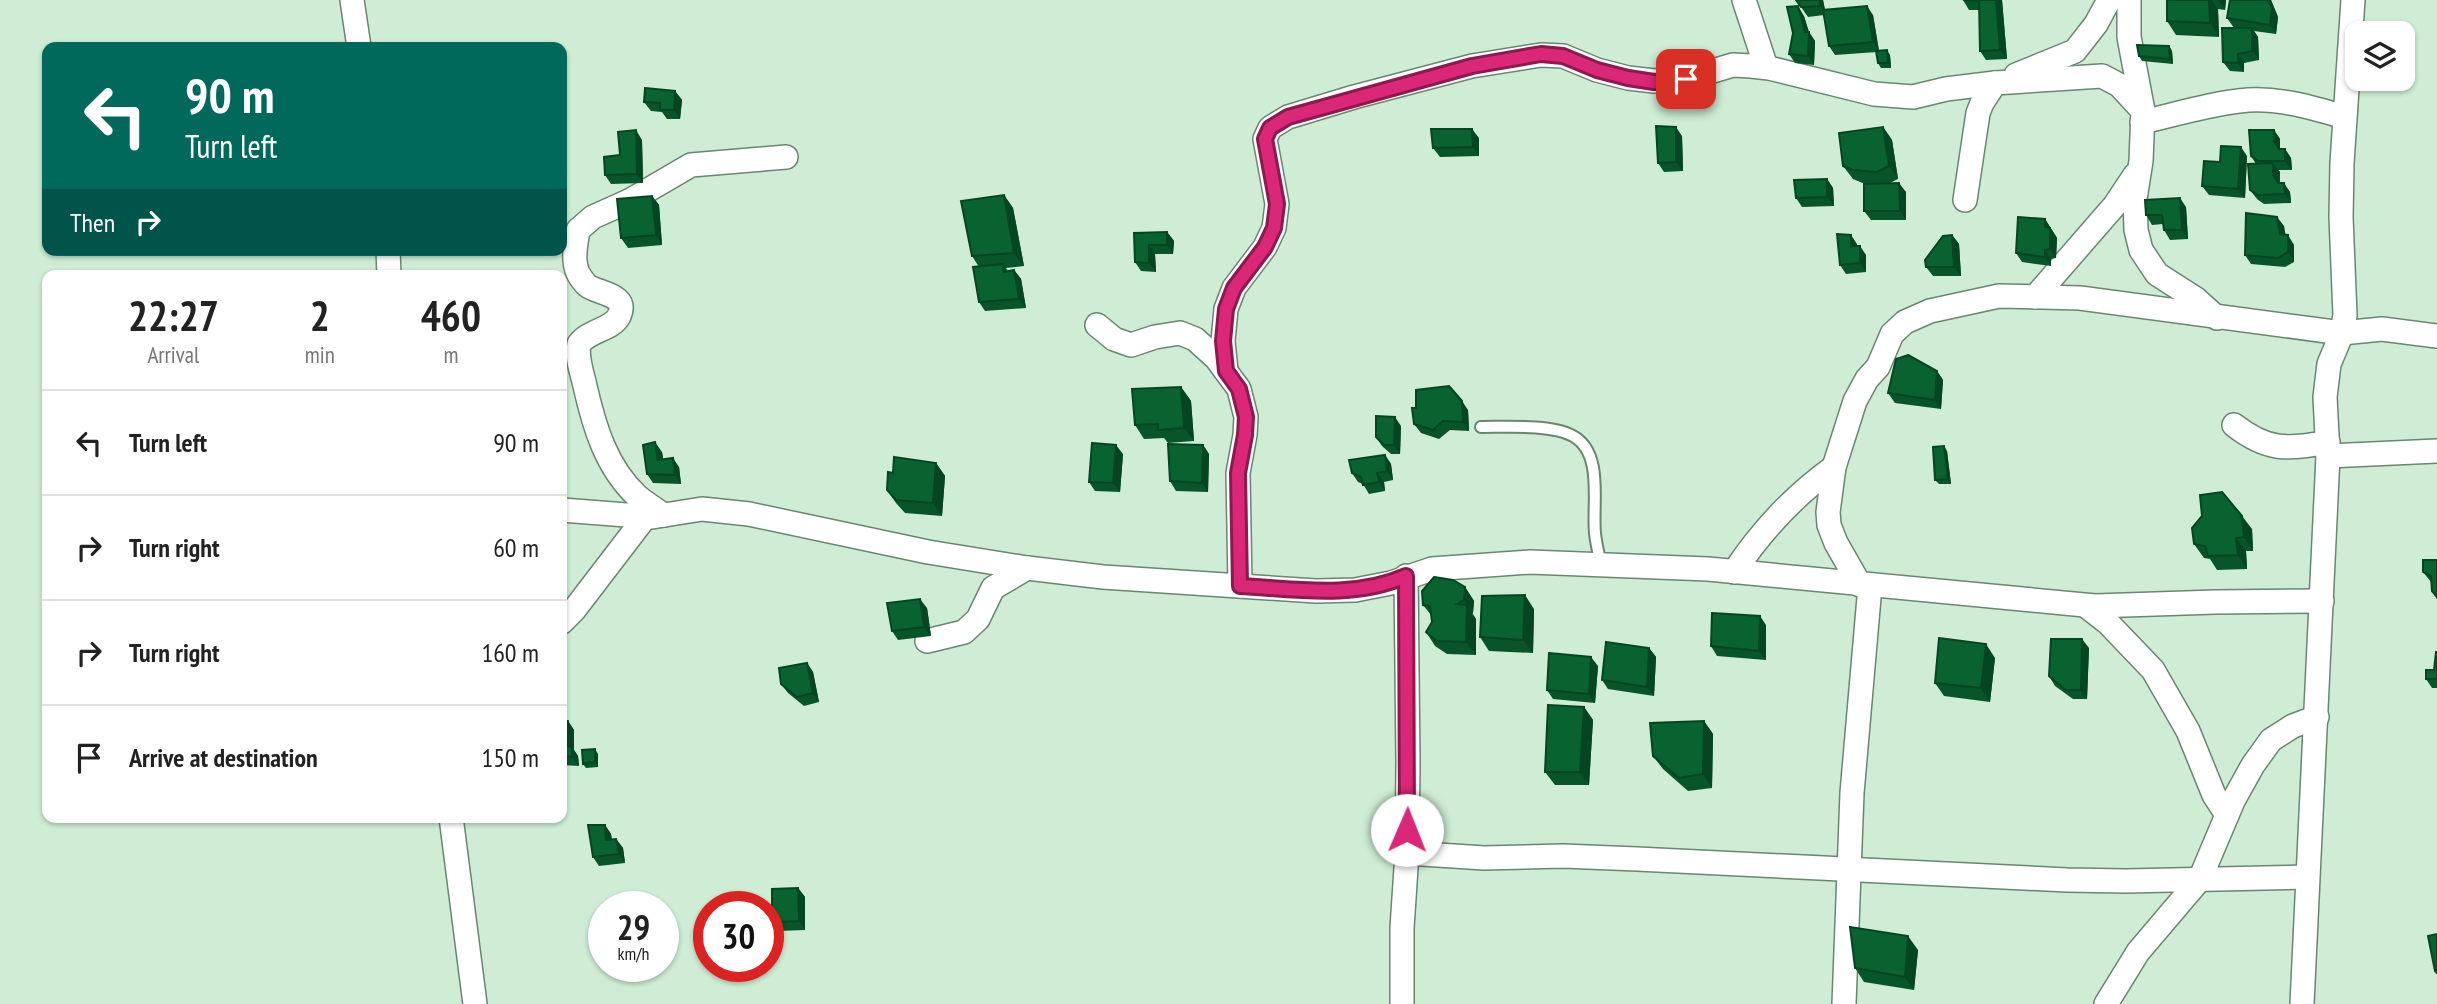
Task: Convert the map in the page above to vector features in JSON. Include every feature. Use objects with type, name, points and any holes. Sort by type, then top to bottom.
[{"type":"street","points":[[352,0],[358,42]]},
{"type":"street","points":[[1744,0],[1766,67]]},
{"type":"street","points":[[1965,200],[1978,113],[1982,103],[1998,82],[2075,51],[2096,24],[2109,0]]},
{"type":"street","points":[[2129,0],[2129,37],[2142,117],[2140,168],[2135,200],[2136,230],[2141,250],[2157,274],[2196,299],[2217,318]]},
{"type":"street","points":[[2302,1004],[2328,449],[2325,397],[2329,364],[2342,332],[2346,298],[2341,217],[2344,117],[2353,0]]},
{"type":"street","points":[[1226,371],[1223,341],[1226,309],[1234,288],[1265,247],[1274,228],[1277,204],[1265,139],[1270,128],[1288,117],[1418,80],[1472,66],[1541,54],[1563,56],[1597,70],[1654,82],[1686,79],[1734,65],[1766,67],[1874,94],[1913,97],[1946,89],[1998,82],[2102,76],[2119,85],[2142,117]]},
{"type":"street","points":[[2142,117],[2249,100],[2278,101],[2344,117]]},
{"type":"street","points":[[655,515],[620,476],[605,452],[591,413],[579,364],[579,344],[587,335],[613,323],[618,318],[620,306],[610,293],[588,286],[578,272],[575,254],[578,229],[593,217],[631,200],[691,165],[786,157]]},
{"type":"street","points":[[2035,297],[2115,205],[2140,168]]},
{"type":"street","points":[[1844,1004],[1865,585],[1836,543],[1829,525],[1828,512],[1834,467],[1855,401],[1867,379],[1878,367],[1892,334],[1905,322],[1930,312],[1999,296],[2080,298],[2217,318],[2342,332],[2382,329],[2437,336]]},
{"type":"street","points":[[1097,325],[1114,339],[1131,345],[1180,333],[1195,339],[1216,358],[1239,389],[1246,417],[1238,473],[1240,586]]},
{"type":"street","points":[[2234,425],[2262,443],[2282,449],[2303,447],[2437,451]]},
{"type":"street","points":[[1734,572],[1745,555],[1798,494],[1834,467]]},
{"type":"street","points":[[567,510],[655,515],[702,509],[749,514],[928,552],[1027,568],[1103,577],[1316,591],[1355,590],[1391,583],[1432,569],[1530,562],[1734,572],[2086,606],[2322,601]]},
{"type":"street","points":[[567,617],[655,515]]},
{"type":"street","points":[[927,641],[964,632],[978,619],[993,588],[1027,568]]},
{"type":"street","points":[[1402,1004],[1402,928],[1407,853],[1406,576]]},
{"type":"street","points":[[2086,606],[2108,624],[2153,670],[2188,731],[2214,795],[2227,815]]},
{"type":"street","points":[[2106,1004],[2138,952],[2200,879],[2227,815],[2253,765],[2272,740],[2293,726],[2317,717]]},
{"type":"street","points":[[453,823],[475,1004]]},
{"type":"street","points":[[1407,853],[1484,858],[1563,856],[2079,880],[2307,877]]},
{"type":"lane","points":[[1481,427],[1552,430],[1572,435],[1581,441],[1588,450],[1591,462],[1595,535],[1601,565]]},
{"type":"building","points":[[1796,0],[1819,0],[1820,6],[1801,7]]},
{"type":"building","points":[[1963,0],[1996,0],[2000,50],[1980,51],[1979,1]]},
{"type":"building","points":[[2167,0],[2209,0],[2210,23],[2167,21]]},
{"type":"building","points":[[2230,0],[2268,0],[2272,8],[2270,25],[2227,18]]},
{"type":"building","points":[[1798,6],[1805,32],[1809,32],[1808,56],[1789,54],[1793,33],[1787,7]]},
{"type":"building","points":[[1867,6],[1873,42],[1829,46],[1823,10]]},
{"type":"building","points":[[2222,28],[2252,28],[2252,51],[2238,54],[2238,63],[2223,62]]},
{"type":"building","points":[[2137,45],[2169,46],[2170,59],[2139,56]]},
{"type":"building","points":[[1887,50],[1888,63],[1878,63],[1876,51]]},
{"type":"building","points":[[645,88],[675,91],[674,110],[660,110],[660,103],[644,102]]},
{"type":"building","points":[[1656,126],[1676,127],[1676,162],[1658,163]]},
{"type":"building","points":[[1883,127],[1889,166],[1877,172],[1853,170],[1843,166],[1839,133]]},
{"type":"building","points":[[1431,129],[1472,129],[1473,147],[1433,148]]},
{"type":"building","points":[[636,130],[637,174],[605,175],[604,157],[620,155],[618,132]]},
{"type":"building","points":[[2249,130],[2274,130],[2274,141],[2279,149],[2285,149],[2285,161],[2258,161],[2251,156]]},
{"type":"building","points":[[2221,146],[2241,147],[2238,189],[2202,186],[2204,161],[2220,162]]},
{"type":"building","points":[[2273,163],[2273,175],[2278,183],[2284,183],[2285,194],[2258,195],[2250,190],[2248,164]]},
{"type":"building","points":[[1827,179],[1827,197],[1796,198],[1794,180]]},
{"type":"building","points":[[1899,183],[1900,211],[1864,211],[1864,184]]},
{"type":"building","points":[[1004,195],[1014,253],[972,256],[961,201]]},
{"type":"building","points":[[652,196],[656,235],[621,238],[617,199]]},
{"type":"building","points":[[2180,198],[2182,230],[2164,230],[2162,215],[2146,215],[2145,200]]},
{"type":"building","points":[[2246,213],[2277,217],[2280,234],[2288,235],[2288,252],[2278,258],[2245,255]]},
{"type":"building","points":[[2018,217],[2045,219],[2045,227],[2050,228],[2050,249],[2045,250],[2045,257],[2016,253]]},
{"type":"building","points":[[1167,232],[1167,245],[1149,245],[1149,263],[1135,262],[1134,233]]},
{"type":"building","points":[[1837,234],[1851,235],[1851,246],[1860,246],[1860,263],[1840,265]]},
{"type":"building","points":[[1952,235],[1954,267],[1926,267],[1925,260],[1943,236]]},
{"type":"building","points":[[1003,264],[1004,272],[1014,270],[1019,299],[979,302],[973,267]]},
{"type":"building","points":[[1908,355],[1937,371],[1935,400],[1888,393],[1896,359]]},
{"type":"building","points":[[1449,386],[1462,401],[1463,422],[1443,421],[1433,430],[1414,424],[1412,408],[1416,408],[1416,390]]},
{"type":"building","points":[[1181,387],[1184,428],[1158,430],[1158,424],[1135,425],[1132,389]]},
{"type":"building","points":[[1376,416],[1395,417],[1394,445],[1384,445],[1376,437]]},
{"type":"building","points":[[655,442],[658,460],[673,458],[675,475],[647,474],[643,445]]},
{"type":"building","points":[[1092,443],[1116,445],[1113,483],[1089,482]]},
{"type":"building","points":[[1168,444],[1203,445],[1202,483],[1170,481]]},
{"type":"building","points":[[1944,446],[1948,479],[1935,480],[1933,447]]},
{"type":"building","points":[[1385,455],[1387,471],[1377,473],[1379,482],[1363,485],[1361,477],[1352,473],[1349,460]]},
{"type":"building","points":[[894,457],[936,463],[933,503],[896,500],[887,490],[888,472],[893,473]]},
{"type":"building","points":[[2222,492],[2242,516],[2244,537],[2236,538],[2238,555],[2208,556],[2205,546],[2194,544],[2192,528],[2202,516],[2200,495]]},
{"type":"building","points":[[2423,560],[2437,560],[2437,597],[2432,591],[2431,576],[2423,572]]},
{"type":"building","points":[[1434,577],[1453,580],[1465,587],[1464,600],[1457,604],[1467,605],[1466,642],[1437,641],[1426,632],[1432,622],[1430,606],[1423,605],[1422,591]]},
{"type":"building","points":[[1525,595],[1523,640],[1480,637],[1482,596]]},
{"type":"building","points":[[920,599],[924,627],[892,631],[887,603]]},
{"type":"building","points":[[1712,613],[1760,616],[1759,651],[1711,646]]},
{"type":"building","points":[[1939,638],[1986,644],[1981,688],[1935,683]]},
{"type":"building","points":[[2051,639],[2082,639],[2081,690],[2066,690],[2049,676]]},
{"type":"building","points":[[1606,642],[1649,648],[1647,687],[1602,680]]},
{"type":"building","points":[[2436,652],[2437,679],[2426,679],[2426,670],[2434,670]]},
{"type":"building","points":[[1549,653],[1591,657],[1589,694],[1547,690]]},
{"type":"building","points":[[807,663],[813,693],[797,697],[781,684],[779,668]]},
{"type":"building","points":[[1548,705],[1584,707],[1580,772],[1545,772]]},
{"type":"building","points":[[567,721],[568,746],[572,747],[572,757],[567,756]]},
{"type":"building","points":[[1704,721],[1703,774],[1679,778],[1653,756],[1650,723]]},
{"type":"building","points":[[595,749],[595,762],[583,764],[582,750]]},
{"type":"building","points":[[588,825],[605,825],[606,840],[616,839],[619,854],[593,857]]},
{"type":"building","points":[[798,888],[799,921],[784,922],[784,891],[772,889]]},
{"type":"building","points":[[1850,927],[1908,936],[1905,977],[1855,968]]},
{"type":"building","points":[[2437,934],[2437,973],[2428,936]]},
{"type":"route","points":[[1407,830],[1406,576],[1391,583],[1355,590],[1316,591],[1240,586],[1238,473],[1246,417],[1239,389],[1226,371],[1223,341],[1226,309],[1234,288],[1265,247],[1274,228],[1277,204],[1265,139],[1270,128],[1288,117],[1472,66],[1541,54],[1563,56],[1597,70],[1628,78],[1654,82],[1686,79]]}]
